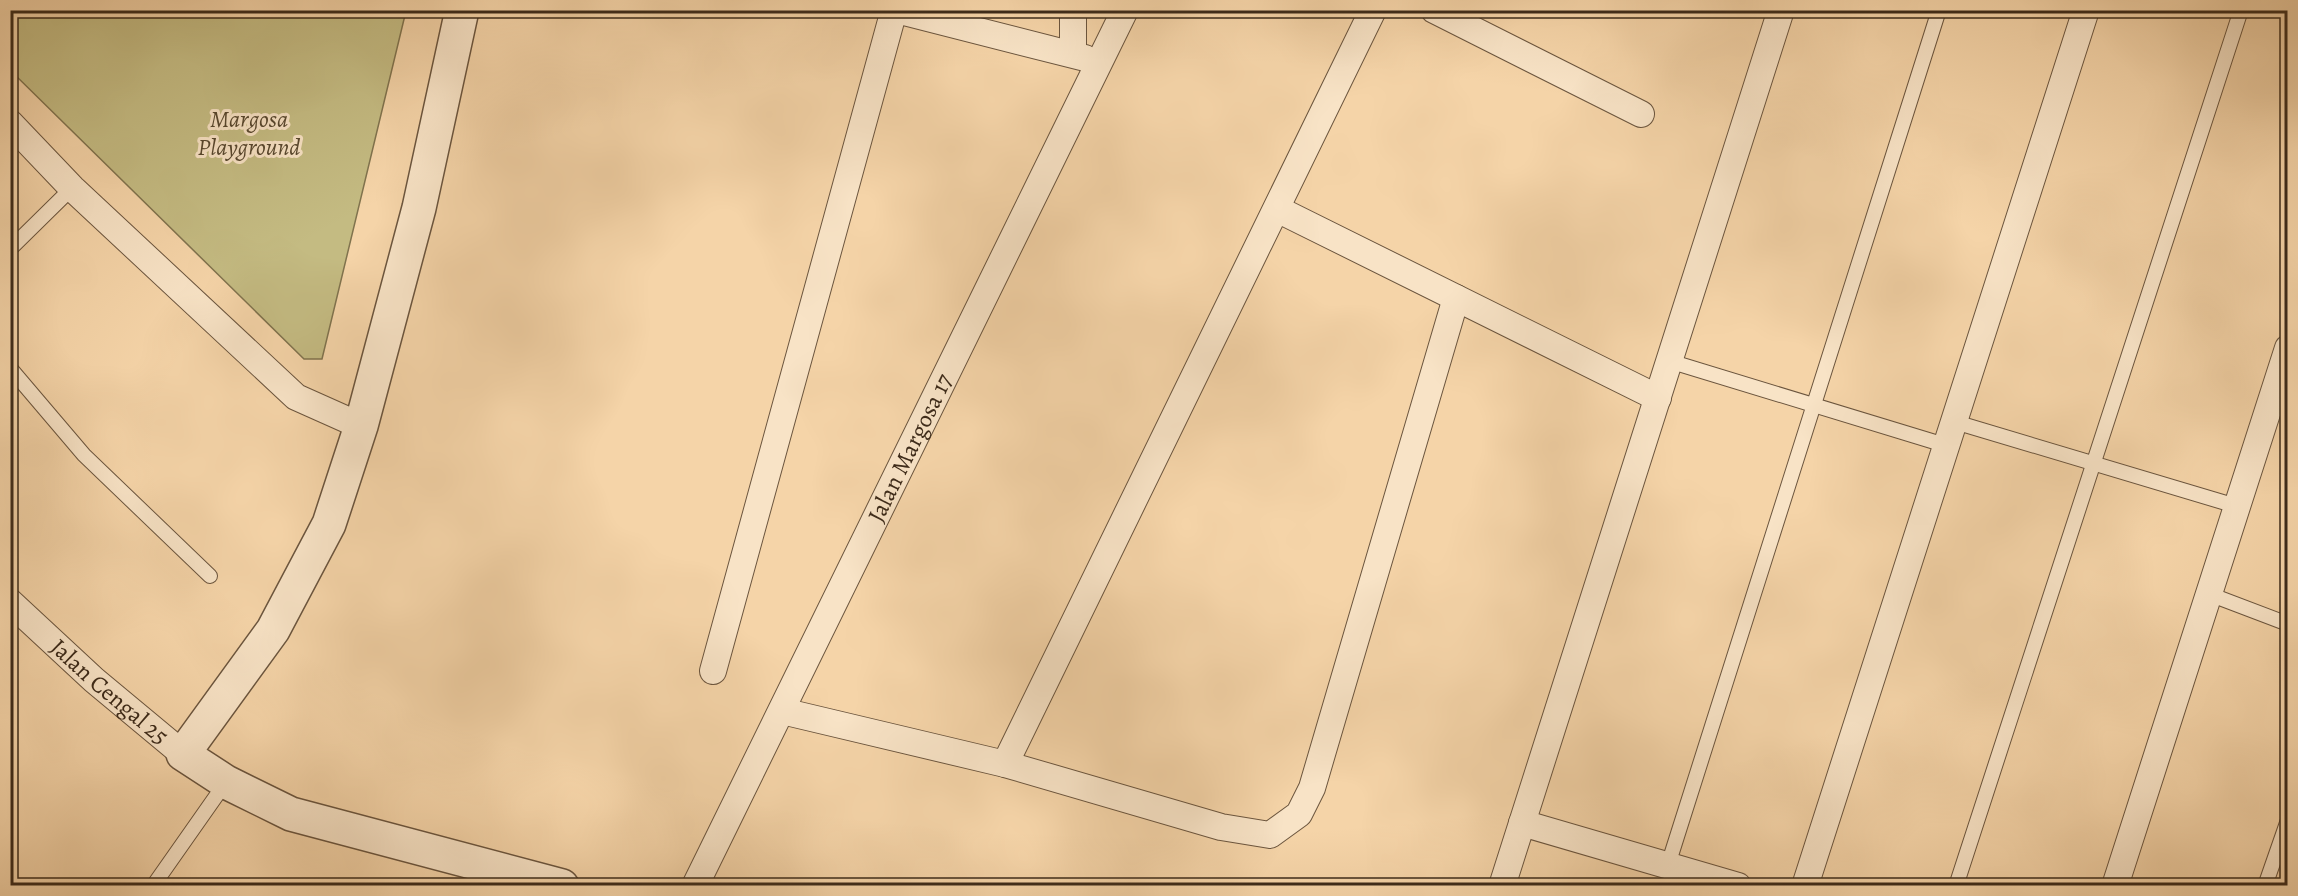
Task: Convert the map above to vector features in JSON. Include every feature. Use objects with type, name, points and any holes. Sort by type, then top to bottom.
[{"type":"street","points":[[462,10],[419,208],[361,426],[329,524],[273,630],[183,754],[226,782],[291,814],[562,885]]},
{"type":"street","points":[[713,671],[895,10],[1079,56],[1073,10]]},
{"type":"street","name":"Jalan Margosa 17","points":[[695,885],[1125,10]]},
{"type":"street","points":[[1005,764],[1373,10]]},
{"type":"street","points":[[1434,10],[1641,114]]},
{"type":"street","points":[[1502,885],[1781,10]]},
{"type":"street","points":[[1805,885],[2086,10]]},
{"type":"street","points":[[10,123],[72,188],[296,397],[361,426]]},
{"type":"street","points":[[1277,209],[1658,398]]},
{"type":"street","points":[[782,711],[1005,764],[1221,827],[1270,835],[1299,814],[1312,788],[1456,298]]},
{"type":"street","points":[[2115,885],[2288,348]]},
{"type":"street","name":"Jalan Cengal 25","points":[[10,602],[94,680],[183,754]]},
{"type":"street","points":[[1522,823],[1738,885]]},
{"type":"lane","points":[[1668,865],[1939,10]]},
{"type":"lane","points":[[1956,885],[2241,10]]},
{"type":"lane","points":[[10,249],[72,188]]},
{"type":"lane","points":[[1669,361],[1814,405],[2093,464],[2236,506]]},
{"type":"lane","points":[[10,368],[84,455],[210,576]]},
{"type":"lane","points":[[2209,594],[2288,624]]},
{"type":"lane","points":[[153,885],[226,782]]},
{"type":"lane","points":[[2265,885],[2288,820]]},
{"type":"green space","name":"Margosa Playground","points":[[10,11],[406,11],[322,359],[304,359],[11,71]]}]
